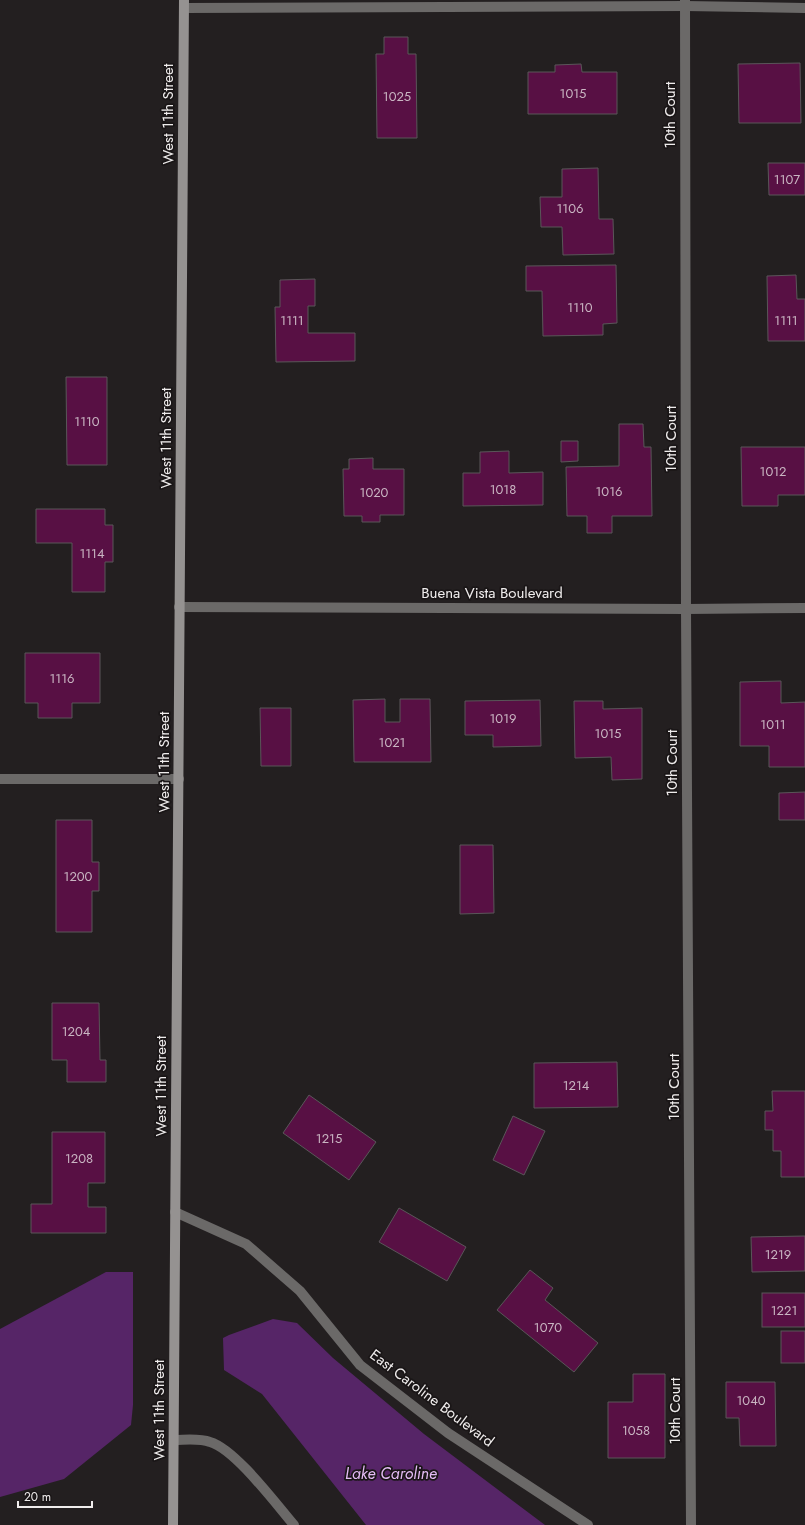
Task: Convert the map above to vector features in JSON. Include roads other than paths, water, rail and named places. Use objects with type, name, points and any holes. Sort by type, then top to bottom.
[{"type":"main road","name":"West 11th Street","points":[[173,1525],[184,4]]},
{"type":"street","points":[[184,4],[685,3],[805,8]]},
{"type":"street","name":"10th Court","points":[[685,3],[686,609],[691,1525]]},
{"type":"street","name":"Buena Vista Boulevard","points":[[179,607],[805,608]]},
{"type":"street","points":[[0,779],[179,779]]},
{"type":"street","name":"East Caroline Boulevard","points":[[175,1212],[246,1244],[300,1291],[360,1365],[448,1433],[588,1525]]},
{"type":"street","points":[[174,1440],[204,1441],[219,1446],[237,1460],[294,1525]]},
{"type":"water","points":[[106,1272],[133,1272],[133,1405],[131,1425],[64,1479],[0,1497],[0,1329]]},
{"type":"water","name":"Lake Caroline","points":[[273,1319],[297,1323],[333,1358],[424,1434],[545,1525],[366,1525],[262,1394],[224,1370],[223,1338]]}]
